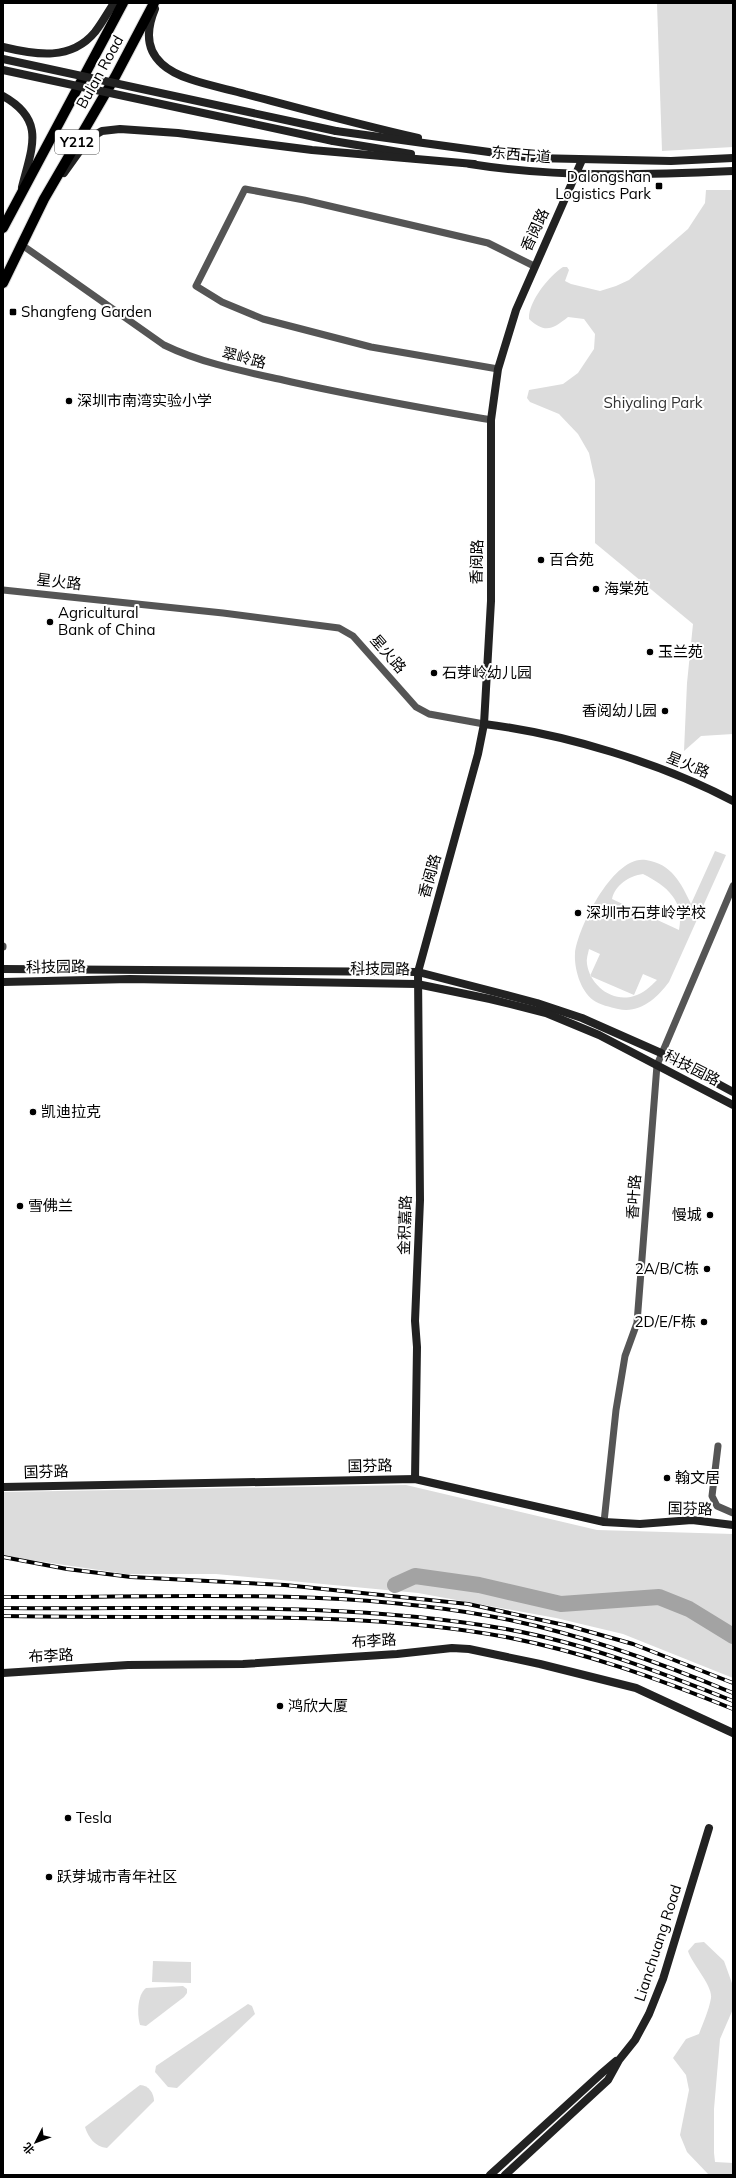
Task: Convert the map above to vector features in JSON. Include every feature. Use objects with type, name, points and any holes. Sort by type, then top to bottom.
[{"type":"main road","points":[[3,47],[35,54],[66,52],[88,40],[114,3]]},
{"type":"main road","name":"Bulan Road","points":[[3,228],[123,3]]},
{"type":"main road","name":"Bulan Road","points":[[3,283],[44,199],[115,76],[154,3]]},
{"type":"main road","points":[[158,3],[148,32],[150,46],[155,56],[162,64],[175,73],[332,117],[478,151]]},
{"type":"main road","name":"东西干道","points":[[3,59],[336,131],[478,151],[582,160],[671,161],[733,158]]},
{"type":"main road","name":"东西干道","points":[[3,70],[333,141],[474,164],[520,170],[577,174],[636,175],[733,171]]},
{"type":"main road","points":[[3,96],[24,111],[33,131],[34,139],[21,192]]},
{"type":"main road","points":[[44,199],[84,145],[102,131],[120,128],[193,135],[312,150],[474,164]]},
{"type":"main road","name":"香阅路","points":[[418,972],[478,754],[484,724],[491,601],[491,420],[498,369],[514,316],[534,266],[577,174],[582,160]]},
{"type":"main road","name":"星火路","points":[[484,724],[515,728],[572,742],[661,768],[704,785],[733,801]]},
{"type":"main road","name":"科技园路","points":[[3,969],[418,972],[560,1010],[582,1018],[661,1053],[733,1092]]},
{"type":"main road","name":"金积嘉路","points":[[415,1479],[417,1346],[415,1321],[420,1200],[418,972]]},
{"type":"main road","name":"科技园路","points":[[3,982],[130,979],[417,984],[490,999],[546,1014],[599,1035],[733,1105]]},
{"type":"main road","name":"国芬路","points":[[3,1487],[415,1479],[604,1522],[640,1524],[692,1520],[733,1525]]},
{"type":"main road","name":"布李路","points":[[3,1673],[128,1665],[250,1663],[397,1654],[452,1648],[469,1649],[540,1664],[636,1688],[733,1733]]},
{"type":"main road","name":"Lianchuang Road","points":[[505,2175],[608,2080],[619,2060],[638,2034],[649,2014],[660,1986],[709,1828]]},
{"type":"main road","name":"Lianchuang Road","points":[[490,2175],[602,2073],[619,2060]]},
{"type":"street","points":[[498,369],[372,347],[263,320],[222,302],[196,286],[245,189],[304,200],[488,243],[534,266]]},
{"type":"street","name":"翠岭路","points":[[22,245],[158,341],[182,354],[221,366],[316,388],[491,420]]},
{"type":"street","name":"星火路","points":[[3,590],[223,613],[339,628],[353,636],[416,707],[429,714],[484,724]]},
{"type":"street","name":"香叶路","points":[[604,1522],[624,1356],[638,1323],[657,1065],[733,886]]},
{"type":"street","points":[[718,1446],[712,1496],[717,1506],[733,1513]]},
{"type":"green space","points":[[657,3],[733,3],[733,147],[662,151]]},
{"type":"green space","name":"Shiyaling Park","points":[[706,190],[733,190],[733,734],[701,736],[684,751],[687,683],[693,624],[595,543],[595,480],[589,453],[578,434],[559,414],[530,402],[527,398],[529,390],[563,384],[578,373],[594,349],[595,334],[584,319],[568,317],[553,327],[544,328],[535,324],[529,319],[532,305],[540,290],[557,271],[563,267],[567,267],[569,270],[565,281],[571,284],[600,291],[629,280],[688,229],[705,203]]},
{"type":"green space","points":[[715,851],[726,855],[669,982],[659,994],[641,1007],[626,1010],[602,1005],[588,996],[581,985],[577,972],[575,953],[578,941],[590,911],[600,894],[610,880],[622,868],[634,861],[646,860],[663,866],[669,870],[679,882],[691,904]],"holes":[[[643,874],[667,889],[677,903],[680,920],[679,930],[612,899],[619,885]],[[589,949],[600,954],[591,975],[587,964]],[[643,974],[657,980],[641,993],[634,996],[618,997],[603,990],[591,977],[634,995]]]},
{"type":"green space","points":[[406,1485],[597,1530],[733,1534],[733,1678],[623,1634],[556,1618],[418,1593],[216,1574],[126,1574],[3,1556],[3,1492]]},
{"type":"green space","points":[[704,1942],[724,1961],[733,1986],[733,2009],[720,2039],[714,2109],[714,2153],[715,2162],[733,2163],[733,2175],[709,2175],[687,2152],[680,2135],[689,2090],[686,2075],[673,2058],[686,2039],[699,2034],[710,2003],[711,1993],[709,1987],[688,1951],[695,1943]]},
{"type":"green space","points":[[153,1961],[191,1962],[191,1983],[152,1982]]},
{"type":"green space","points":[[183,1986],[187,1989],[187,1993],[184,1997],[146,2026],[140,2025],[138,2005],[141,1995],[146,1988]]},
{"type":"green space","points":[[248,2004],[252,2006],[255,2014],[177,2088],[168,2087],[155,2072],[156,2066]]},
{"type":"green space","points":[[140,2085],[143,2085],[150,2090],[154,2101],[107,2148],[96,2144],[90,2138],[85,2127]]},
{"type":"waterway","points":[[395,1585],[415,1576],[479,1585],[561,1604],[659,1597],[689,1609],[733,1636]]},
{"type":"railway","points":[[3,1557],[67,1569],[131,1577],[285,1585],[468,1604],[569,1626],[633,1644],[733,1683]]},
{"type":"railway","points":[[3,1597],[257,1596],[385,1602],[448,1609],[538,1626],[595,1642],[651,1661],[733,1693]]},
{"type":"railway","points":[[3,1608],[255,1608],[318,1610],[444,1620],[506,1629],[593,1650],[678,1679],[733,1701]]},
{"type":"railway","points":[[3,1616],[245,1617],[357,1620],[432,1626],[506,1637],[564,1650],[621,1667],[733,1709]]},
{"type":"place","name":"Dalongshan Logistics Park","points":[[659,186]]},
{"type":"place","name":"Shangfeng Garden","points":[[13,312]]},
{"type":"place","name":"深圳市南湾实验小学","points":[[69,401]]},
{"type":"place","name":"百合苑","points":[[541,560]]},
{"type":"place","name":"海棠苑","points":[[596,589]]},
{"type":"place","name":"Agricultural Bank of China","points":[[50,622]]},
{"type":"place","name":"玉兰苑","points":[[650,652]]},
{"type":"place","name":"石芽岭幼儿园","points":[[434,673]]},
{"type":"place","name":"香阅幼儿园","points":[[665,711]]},
{"type":"place","name":"深圳市石芽岭学校","points":[[578,913]]},
{"type":"place","name":"凯迪拉克","points":[[33,1112]]},
{"type":"place","name":"雪佛兰","points":[[20,1206]]},
{"type":"place","name":"慢城","points":[[710,1215]]},
{"type":"place","name":"2A/B/C栋","points":[[707,1269]]},
{"type":"place","name":"2D/E/F栋","points":[[704,1322]]},
{"type":"place","name":"翰文居","points":[[667,1478]]},
{"type":"place","name":"鸿欣大厦","points":[[280,1706]]},
{"type":"place","name":"Tesla","points":[[68,1818]]},
{"type":"place","name":"跃芽城市青年社区","points":[[49,1877]]}]
